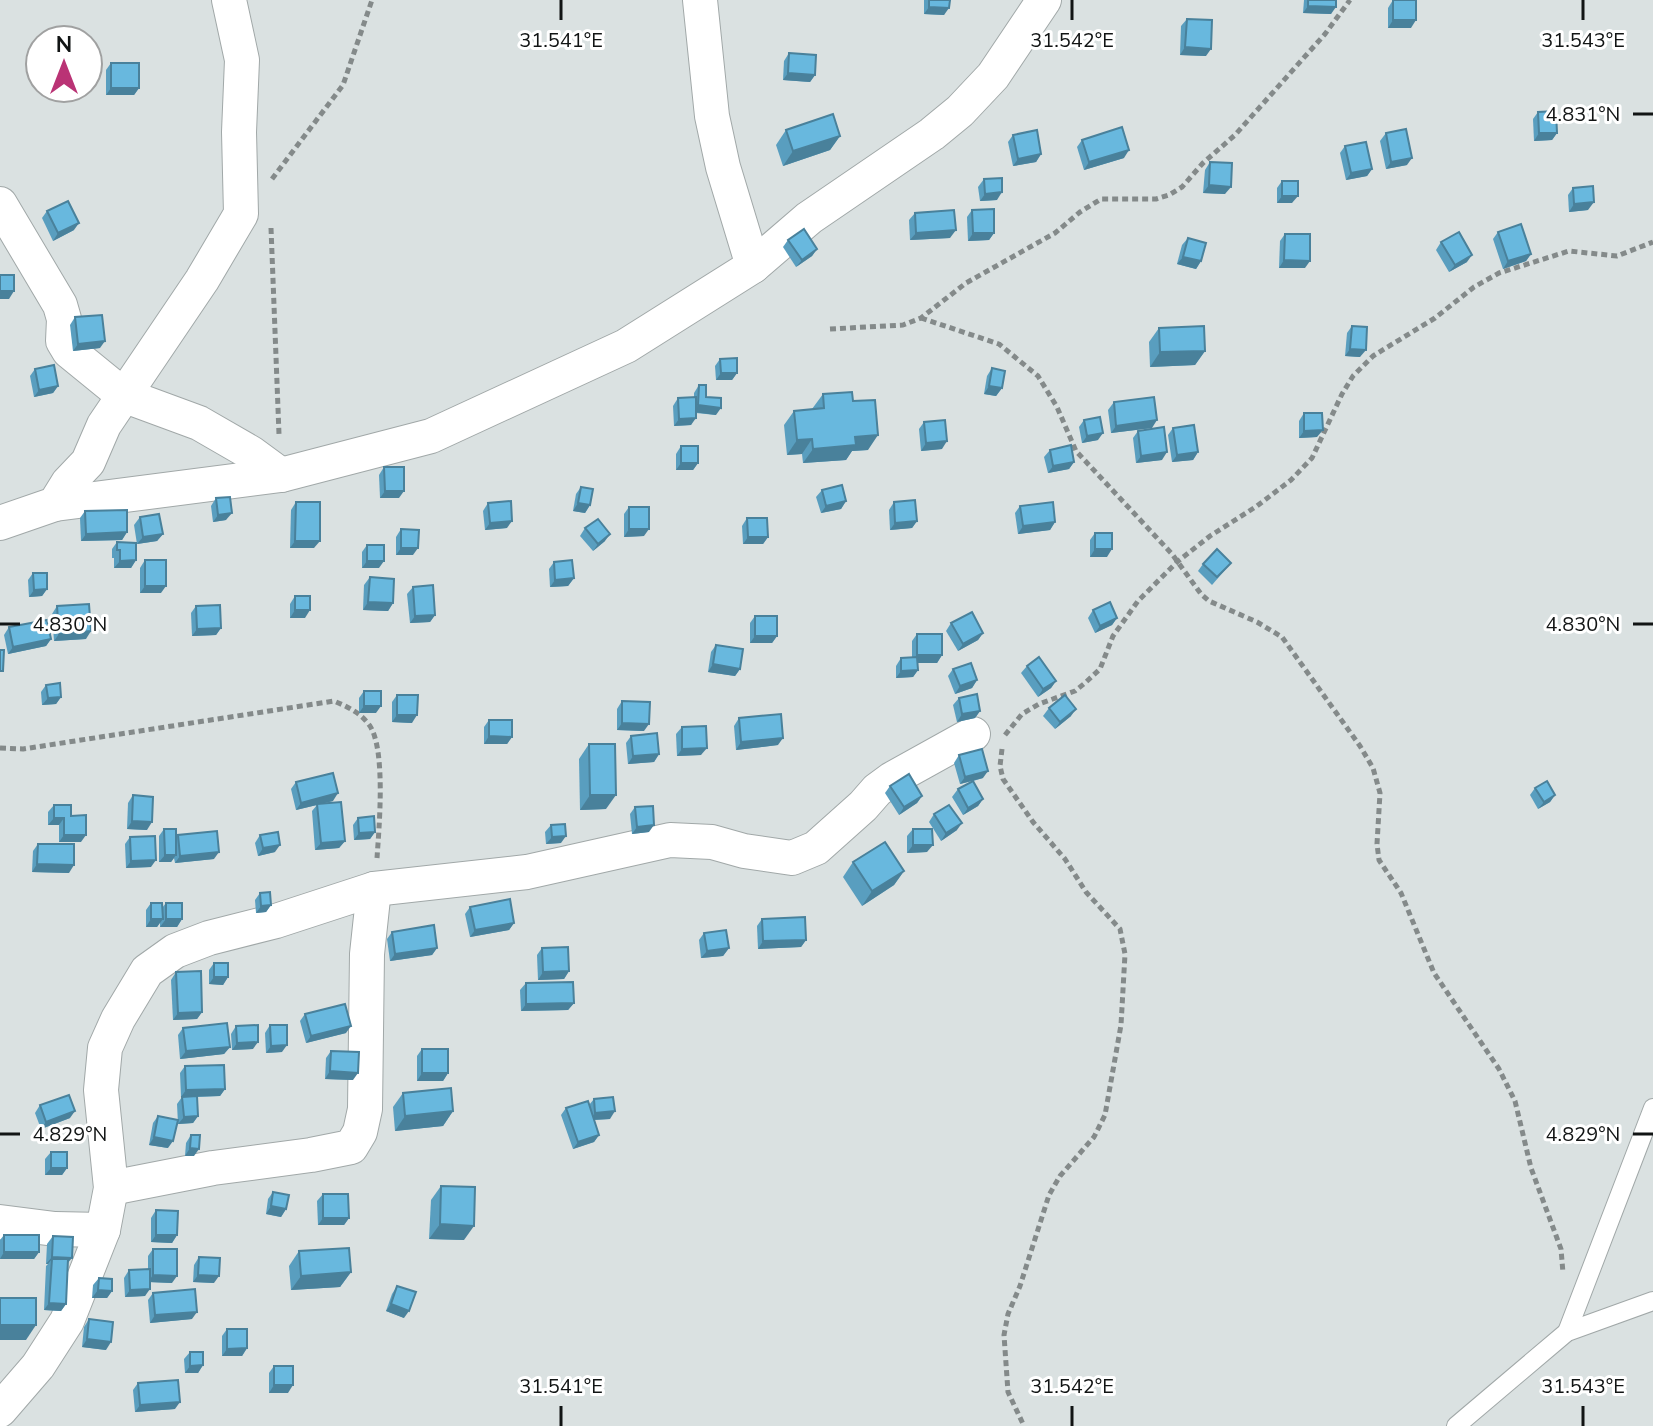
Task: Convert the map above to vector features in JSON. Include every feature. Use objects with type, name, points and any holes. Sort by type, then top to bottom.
[{"type":"street","points":[[55,504],[68,483],[88,462],[104,425],[202,280],[256,218],[239,132],[242,60],[229,0]]},
{"type":"street","points":[[700,0],[712,116],[723,167],[753,266]]},
{"type":"street","points":[[0,523],[55,504],[281,475],[431,436],[626,346],[753,266],[809,218],[932,134],[960,111],[993,76],[1044,0]]},
{"type":"street","points":[[0,204],[60,305],[64,319],[63,341],[69,351],[123,395],[199,423],[251,453],[281,475]]},
{"type":"street","points":[[0,1410],[38,1366],[67,1321],[103,1230],[111,1188],[101,1090],[105,1048],[118,1019],[147,971],[175,951],[374,889],[527,872],[670,840],[712,842],[744,851],[792,858],[816,848],[892,779],[973,734]]},
{"type":"street","points":[[111,1188],[213,1168],[351,1147],[360,1132],[365,1109],[367,954],[374,889]]},
{"type":"street","points":[[0,1222],[55,1229],[103,1230]]},
{"type":"lane","points":[[1567,1332],[1653,1108]]},
{"type":"lane","points":[[1456,1426],[1567,1332],[1653,1301]]},
{"type":"path","points":[[281,475],[256,218],[269,183],[343,85],[372,0]]},
{"type":"path","points":[[830,329],[899,326],[921,318],[966,283],[1055,233],[1101,199],[1156,199],[1182,187],[1203,163],[1235,135],[1325,34],[1350,0]]},
{"type":"path","points":[[1024,1426],[1008,1392],[1003,1350],[1006,1324],[1049,1195],[1060,1176],[1094,1137],[1105,1115],[1121,1025],[1125,954],[1120,929],[1086,892],[1065,859],[1033,822],[1003,779],[1000,766],[1003,737],[1022,714],[1075,691],[1100,669],[1113,636],[1128,614],[1177,562],[1291,480],[1312,458],[1353,376],[1373,356],[1499,273],[1569,251],[1617,256],[1653,242]]},
{"type":"path","points":[[921,318],[999,344],[1038,376],[1057,407],[1076,451],[1147,526],[1209,601],[1282,637],[1373,768],[1380,793],[1379,860],[1401,893],[1434,973],[1499,1069],[1515,1101],[1531,1168],[1561,1249],[1563,1277]]},
{"type":"path","points":[[0,748],[52,745],[334,701],[361,717],[375,738],[381,806],[374,889]]},
{"type":"building","points":[[929,0],[950,0],[949,8],[929,7]]},
{"type":"building","points":[[1308,0],[1336,0],[1336,7],[1308,6]]},
{"type":"building","points":[[1393,0],[1416,0],[1416,20],[1393,20]]},
{"type":"building","points":[[1187,19],[1212,20],[1211,49],[1185,47]]},
{"type":"building","points":[[789,53],[816,55],[815,75],[788,73]]},
{"type":"building","points":[[111,63],[139,63],[139,88],[111,88]]},
{"type":"building","points":[[1556,111],[1557,133],[1539,133],[1538,112]]},
{"type":"building","points":[[833,114],[840,136],[793,151],[786,130]]},
{"type":"building","points":[[1122,127],[1129,150],[1089,162],[1082,140]]},
{"type":"building","points":[[1406,129],[1412,158],[1391,162],[1386,133]]},
{"type":"building","points":[[1037,130],[1041,154],[1018,159],[1013,135]]},
{"type":"building","points":[[1366,142],[1372,169],[1351,173],[1345,146]]},
{"type":"building","points":[[1210,162],[1232,163],[1231,187],[1209,185]]},
{"type":"building","points":[[1002,178],[1002,192],[985,194],[984,179]]},
{"type":"building","points":[[1282,181],[1298,181],[1298,196],[1282,196]]},
{"type":"building","points":[[1593,186],[1594,202],[1574,204],[1573,188]]},
{"type":"building","points":[[68,201],[79,223],[58,233],[47,211]]},
{"type":"building","points":[[994,209],[994,233],[973,233],[972,210]]},
{"type":"building","points":[[954,210],[956,230],[916,233],[915,213]]},
{"type":"building","points":[[1521,224],[1531,254],[1508,261],[1498,232]]},
{"type":"building","points":[[804,229],[817,249],[802,260],[788,240]]},
{"type":"building","points":[[1459,232],[1472,255],[1455,265],[1441,242]]},
{"type":"building","points":[[1285,234],[1310,234],[1310,261],[1284,260]]},
{"type":"building","points":[[1188,238],[1206,243],[1201,261],[1183,257]]},
{"type":"building","points":[[0,275],[14,275],[14,291],[0,291]]},
{"type":"building","points":[[102,315],[105,341],[78,344],[75,317]]},
{"type":"building","points":[[1204,326],[1205,351],[1160,352],[1159,328]]},
{"type":"building","points":[[1352,326],[1367,327],[1366,350],[1350,349]]},
{"type":"building","points":[[737,358],[737,373],[721,373],[720,359]]},
{"type":"building","points":[[54,365],[58,386],[39,390],[35,369]]},
{"type":"building","points":[[992,368],[1005,371],[1002,388],[989,386]]},
{"type":"building","points":[[699,385],[706,385],[706,397],[721,398],[721,408],[698,405]]},
{"type":"building","points":[[852,392],[853,401],[875,400],[878,435],[855,437],[856,445],[813,449],[812,439],[797,440],[794,411],[824,408],[823,394]]},
{"type":"building","points":[[696,397],[696,418],[679,419],[678,398]]},
{"type":"building","points":[[1154,397],[1157,420],[1116,426],[1114,402]]},
{"type":"building","points":[[1304,413],[1322,413],[1323,430],[1304,431]]},
{"type":"building","points":[[1100,417],[1103,433],[1087,436],[1084,420]]},
{"type":"building","points":[[945,420],[947,441],[926,443],[924,422]]},
{"type":"building","points":[[1194,425],[1198,452],[1177,455],[1173,428]]},
{"type":"building","points":[[1164,427],[1167,452],[1141,456],[1138,431]]},
{"type":"building","points":[[1071,445],[1074,462],[1053,466],[1050,450]]},
{"type":"building","points":[[681,446],[698,446],[698,463],[681,463]]},
{"type":"building","points":[[384,467],[404,467],[404,491],[385,491]]},
{"type":"building","points":[[842,485],[846,501],[826,506],[822,490]]},
{"type":"building","points":[[581,487],[593,489],[590,505],[578,503]]},
{"type":"building","points":[[230,497],[232,513],[218,515],[216,498]]},
{"type":"building","points":[[915,500],[917,521],[895,523],[894,502]]},
{"type":"building","points":[[511,501],[512,521],[490,523],[488,503]]},
{"type":"building","points":[[296,502],[320,502],[320,541],[295,541]]},
{"type":"building","points":[[1053,502],[1055,522],[1023,526],[1020,506]]},
{"type":"building","points":[[629,507],[649,507],[649,529],[629,529]]},
{"type":"building","points":[[127,510],[127,532],[86,534],[85,511]]},
{"type":"building","points":[[159,514],[163,534],[143,537],[140,517]]},
{"type":"building","points":[[747,518],[767,518],[768,537],[748,537]]},
{"type":"building","points":[[598,519],[610,534],[598,544],[585,528]]},
{"type":"building","points":[[401,529],[419,530],[418,548],[401,548]]},
{"type":"building","points":[[1095,533],[1112,533],[1112,549],[1095,549]]},
{"type":"building","points":[[117,542],[136,543],[136,560],[120,561]]},
{"type":"building","points":[[367,545],[384,545],[384,561],[367,561]]},
{"type":"building","points":[[1217,549],[1231,563],[1217,577],[1203,564]]},
{"type":"building","points":[[145,560],[166,560],[166,586],[145,586]]},
{"type":"building","points":[[572,560],[574,578],[555,580],[554,562]]},
{"type":"building","points":[[33,573],[47,573],[47,589],[34,590]]},
{"type":"building","points":[[370,577],[394,579],[393,603],[368,602]]},
{"type":"building","points":[[433,585],[435,615],[415,616],[413,587]]},
{"type":"building","points":[[295,596],[310,596],[310,610],[295,610]]},
{"type":"building","points":[[1110,602],[1117,618],[1100,626],[1093,610]]},
{"type":"building","points":[[89,604],[91,631],[59,634],[57,606]]},
{"type":"building","points":[[220,605],[221,628],[197,629],[196,606]]},
{"type":"building","points":[[972,612],[983,633],[963,644],[951,623]]},
{"type":"building","points":[[755,616],[777,616],[777,636],[755,636]]},
{"type":"building","points":[[47,620],[51,639],[13,647],[9,627]]},
{"type":"building","points":[[917,634],[942,634],[942,655],[917,655]]},
{"type":"building","points":[[716,645],[743,649],[740,669],[713,664]]},
{"type":"building","points":[[0,650],[4,650],[3,671],[0,671]]},
{"type":"building","points":[[917,657],[918,670],[901,671],[901,658]]},
{"type":"building","points":[[1039,657],[1056,681],[1043,689],[1027,666]]},
{"type":"building","points":[[971,663],[977,680],[960,686],[953,669]]},
{"type":"building","points":[[60,683],[61,697],[48,698],[46,685]]},
{"type":"building","points":[[364,691],[381,691],[381,706],[364,706]]},
{"type":"building","points":[[977,694],[980,711],[962,714],[959,698]]},
{"type":"building","points":[[397,695],[418,695],[417,715],[397,715]]},
{"type":"building","points":[[1065,695],[1076,709],[1060,722],[1049,708]]},
{"type":"building","points":[[622,701],[650,702],[649,724],[622,723]]},
{"type":"building","points":[[781,714],[783,738],[741,742],[739,718]]},
{"type":"building","points":[[489,720],[512,720],[512,737],[489,736]]},
{"type":"building","points":[[706,726],[707,748],[682,749],[682,727]]},
{"type":"building","points":[[657,733],[659,754],[633,756],[631,736]]},
{"type":"building","points":[[589,744],[615,744],[616,795],[590,795]]},
{"type":"building","points":[[982,749],[988,771],[965,777],[959,755]]},
{"type":"building","points":[[333,773],[338,793],[301,803],[296,782]]},
{"type":"building","points":[[909,774],[922,796],[904,807],[890,786]]},
{"type":"building","points":[[973,781],[983,799],[968,808],[958,789]]},
{"type":"building","points":[[1547,781],[1555,795],[1544,802],[1535,788]]},
{"type":"building","points":[[133,795],[153,797],[152,822],[132,821]]},
{"type":"building","points":[[341,802],[345,841],[321,843],[317,804]]},
{"type":"building","points":[[54,805],[71,805],[71,816],[86,815],[86,835],[64,835],[64,818],[54,818]]},
{"type":"building","points":[[949,805],[962,823],[946,833],[934,814]]},
{"type":"building","points":[[653,806],[654,825],[637,827],[635,807]]},
{"type":"building","points":[[374,816],[375,832],[359,833],[358,818]]},
{"type":"building","points":[[565,824],[566,836],[552,837],[551,825]]},
{"type":"building","points":[[164,829],[176,829],[176,855],[165,855]]},
{"type":"building","points":[[913,829],[932,829],[933,845],[913,845]]},
{"type":"building","points":[[217,831],[219,852],[180,856],[178,835]]},
{"type":"building","points":[[278,832],[280,845],[263,848],[260,835]]},
{"type":"building","points":[[155,836],[156,860],[131,861],[130,837]]},
{"type":"building","points":[[885,842],[904,871],[872,891],[853,862]]},
{"type":"building","points":[[38,844],[74,844],[74,865],[37,864]]},
{"type":"building","points":[[270,892],[271,905],[261,906],[260,893]]},
{"type":"building","points":[[510,899],[514,923],[475,930],[470,907]]},
{"type":"building","points":[[151,903],[162,903],[163,919],[151,919]]},
{"type":"building","points":[[166,903],[182,903],[182,919],[166,919]]},
{"type":"building","points":[[805,917],[806,940],[763,941],[762,919]]},
{"type":"building","points":[[434,925],[437,948],[395,954],[392,932]]},
{"type":"building","points":[[726,930],[729,948],[707,951],[704,933]]},
{"type":"building","points":[[568,947],[569,971],[543,972],[542,948]]},
{"type":"building","points":[[214,963],[228,963],[228,977],[214,977]]},
{"type":"building","points":[[201,971],[202,1012],[178,1013],[176,972]]},
{"type":"building","points":[[573,982],[574,1003],[526,1004],[526,983]]},
{"type":"building","points":[[345,1004],[351,1026],[311,1036],[305,1014]]},
{"type":"building","points":[[227,1023],[230,1047],[186,1051],[183,1028]]},
{"type":"building","points":[[258,1025],[258,1042],[237,1043],[236,1026]]},
{"type":"building","points":[[270,1025],[287,1025],[287,1045],[271,1046]]},
{"type":"building","points":[[422,1049],[448,1049],[448,1073],[422,1073]]},
{"type":"building","points":[[331,1051],[359,1052],[358,1073],[330,1071]]},
{"type":"building","points":[[224,1065],[225,1089],[186,1090],[185,1066]]},
{"type":"building","points":[[451,1088],[453,1111],[405,1116],[403,1093]]},
{"type":"building","points":[[69,1095],[75,1111],[46,1122],[40,1105]]},
{"type":"building","points":[[197,1096],[198,1116],[184,1117],[182,1097]]},
{"type":"building","points":[[613,1097],[615,1111],[595,1113],[594,1099]]},
{"type":"building","points":[[588,1101],[599,1135],[578,1142],[566,1108]]},
{"type":"building","points":[[158,1116],[178,1120],[173,1141],[154,1137]]},
{"type":"building","points":[[191,1135],[200,1135],[199,1149],[190,1148]]},
{"type":"building","points":[[51,1152],[67,1152],[67,1168],[51,1168]]},
{"type":"building","points":[[441,1186],[475,1187],[474,1226],[440,1224]]},
{"type":"building","points":[[273,1192],[289,1195],[286,1209],[271,1206]]},
{"type":"building","points":[[323,1194],[348,1194],[349,1218],[323,1218]]},
{"type":"building","points":[[156,1210],[178,1211],[177,1235],[156,1235]]},
{"type":"building","points":[[4,1235],[39,1235],[39,1252],[4,1252]]},
{"type":"building","points":[[53,1236],[73,1237],[72,1258],[52,1257]]},
{"type":"building","points":[[349,1248],[351,1272],[301,1276],[299,1251]]},
{"type":"building","points":[[153,1249],[177,1249],[177,1276],[153,1275]]},
{"type":"building","points":[[199,1257],[220,1258],[219,1276],[198,1275]]},
{"type":"building","points":[[52,1259],[68,1259],[66,1304],[49,1303]]},
{"type":"building","points":[[150,1269],[150,1289],[130,1290],[129,1270]]},
{"type":"building","points":[[99,1278],[112,1279],[112,1291],[98,1290]]},
{"type":"building","points":[[397,1286],[416,1292],[409,1311],[391,1304]]},
{"type":"building","points":[[195,1289],[197,1312],[155,1315],[153,1293]]},
{"type":"building","points":[[0,1298],[36,1298],[36,1325],[0,1325]]},
{"type":"building","points":[[89,1319],[113,1322],[111,1342],[87,1339]]},
{"type":"building","points":[[227,1329],[247,1329],[247,1348],[227,1349]]},
{"type":"building","points":[[190,1352],[203,1352],[203,1365],[190,1366]]},
{"type":"building","points":[[274,1366],[293,1366],[293,1385],[274,1385]]},
{"type":"building","points":[[178,1380],[180,1402],[140,1405],[138,1383]]}]
